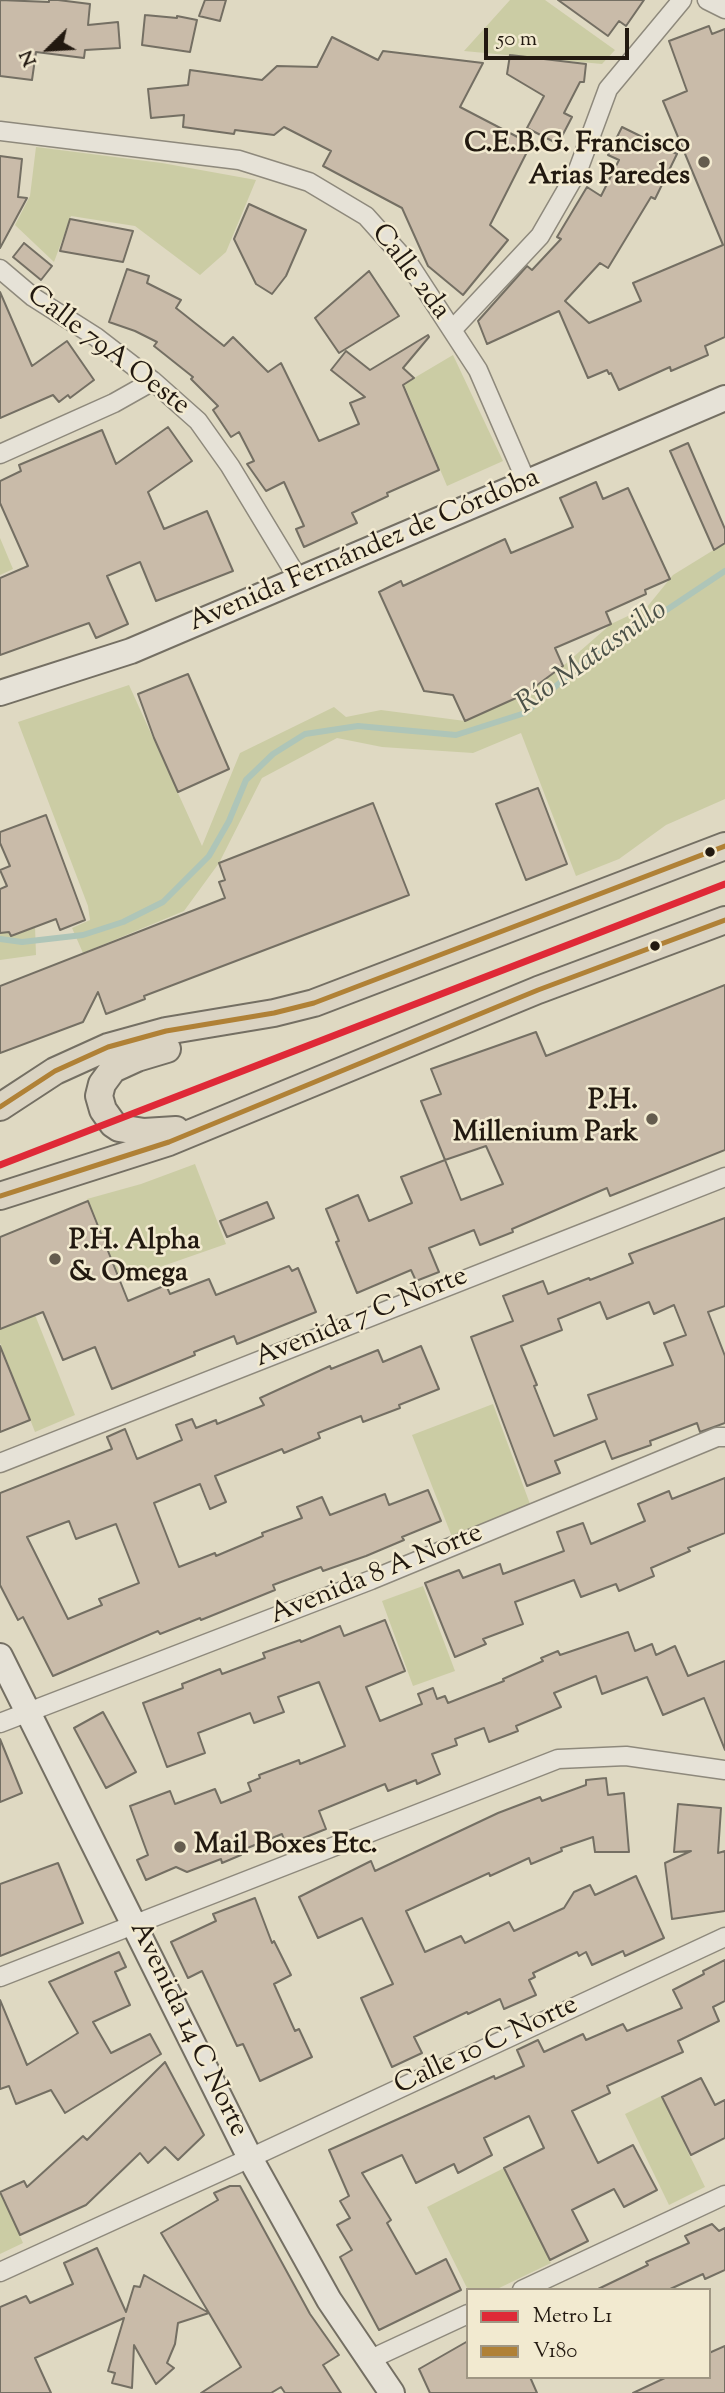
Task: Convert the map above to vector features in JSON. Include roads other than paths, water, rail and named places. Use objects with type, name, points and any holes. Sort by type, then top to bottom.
[{"type":"main road","points":[[206,1127],[144,1132],[119,1128],[103,1111],[99,1096],[102,1084],[109,1073],[126,1062],[274,1013],[340,995],[725,846]]},
{"type":"main road","points":[[0,1196],[144,1151],[538,990],[725,920]]},
{"type":"main road","points":[[5,1102],[55,1071],[108,1047],[166,1031],[274,1013]]},
{"type":"street","points":[[452,330],[540,236],[578,170],[608,89],[682,0]]},
{"type":"street","points":[[707,0],[725,9]]},
{"type":"street","name":"Calle 2da","points":[[0,131],[239,160],[309,182],[366,216],[409,264],[478,370],[527,483]]},
{"type":"street","name":"Calle 79A Oeste","points":[[0,269],[33,297],[96,337],[153,381],[198,421],[245,489],[299,580]]},
{"type":"street","points":[[0,454],[114,403],[153,381]]},
{"type":"street","name":"Avenida Fernández de Córdoba","points":[[0,693],[131,651],[725,398]]},
{"type":"street","name":"Avenida 7 C Norte","points":[[0,1463],[725,1177]]},
{"type":"street","name":"Avenida 8 A Norte","points":[[0,1723],[371,1580],[717,1437],[725,1437]]},
{"type":"street","name":"Avenida 14 C Norte","points":[[0,1656],[250,2158],[329,2300],[392,2393]]},
{"type":"street","points":[[0,1977],[558,1759],[626,1756],[725,1770]]},
{"type":"street","name":"Calle 10 C Norte","points":[[0,2272],[725,1937]]},
{"type":"street","points":[[526,2288],[725,2195]]},
{"type":"street","points":[[371,2359],[466,2316]]},
{"type":"waterway","name":"Río Matasnillo","points":[[0,939],[22,942],[83,935],[123,922],[163,902],[209,856],[229,821],[246,780],[273,754],[305,734],[358,726],[456,735],[525,713],[586,660],[624,633],[668,609],[725,571]]},
{"type":"metro line","name":"L1","points":[[0,1165],[725,884]]},
{"type":"place","name":"C.E.B.G. Francisco Arias Paredes","points":[[704,162]]},
{"type":"place","name":"P.H. Millenium Park","points":[[652,1119]]},
{"type":"place","name":"P.H. Alpha & Omega","points":[[55,1259]]},
{"type":"place","name":"Mail Boxes Etc.","points":[[180,1847]]}]
